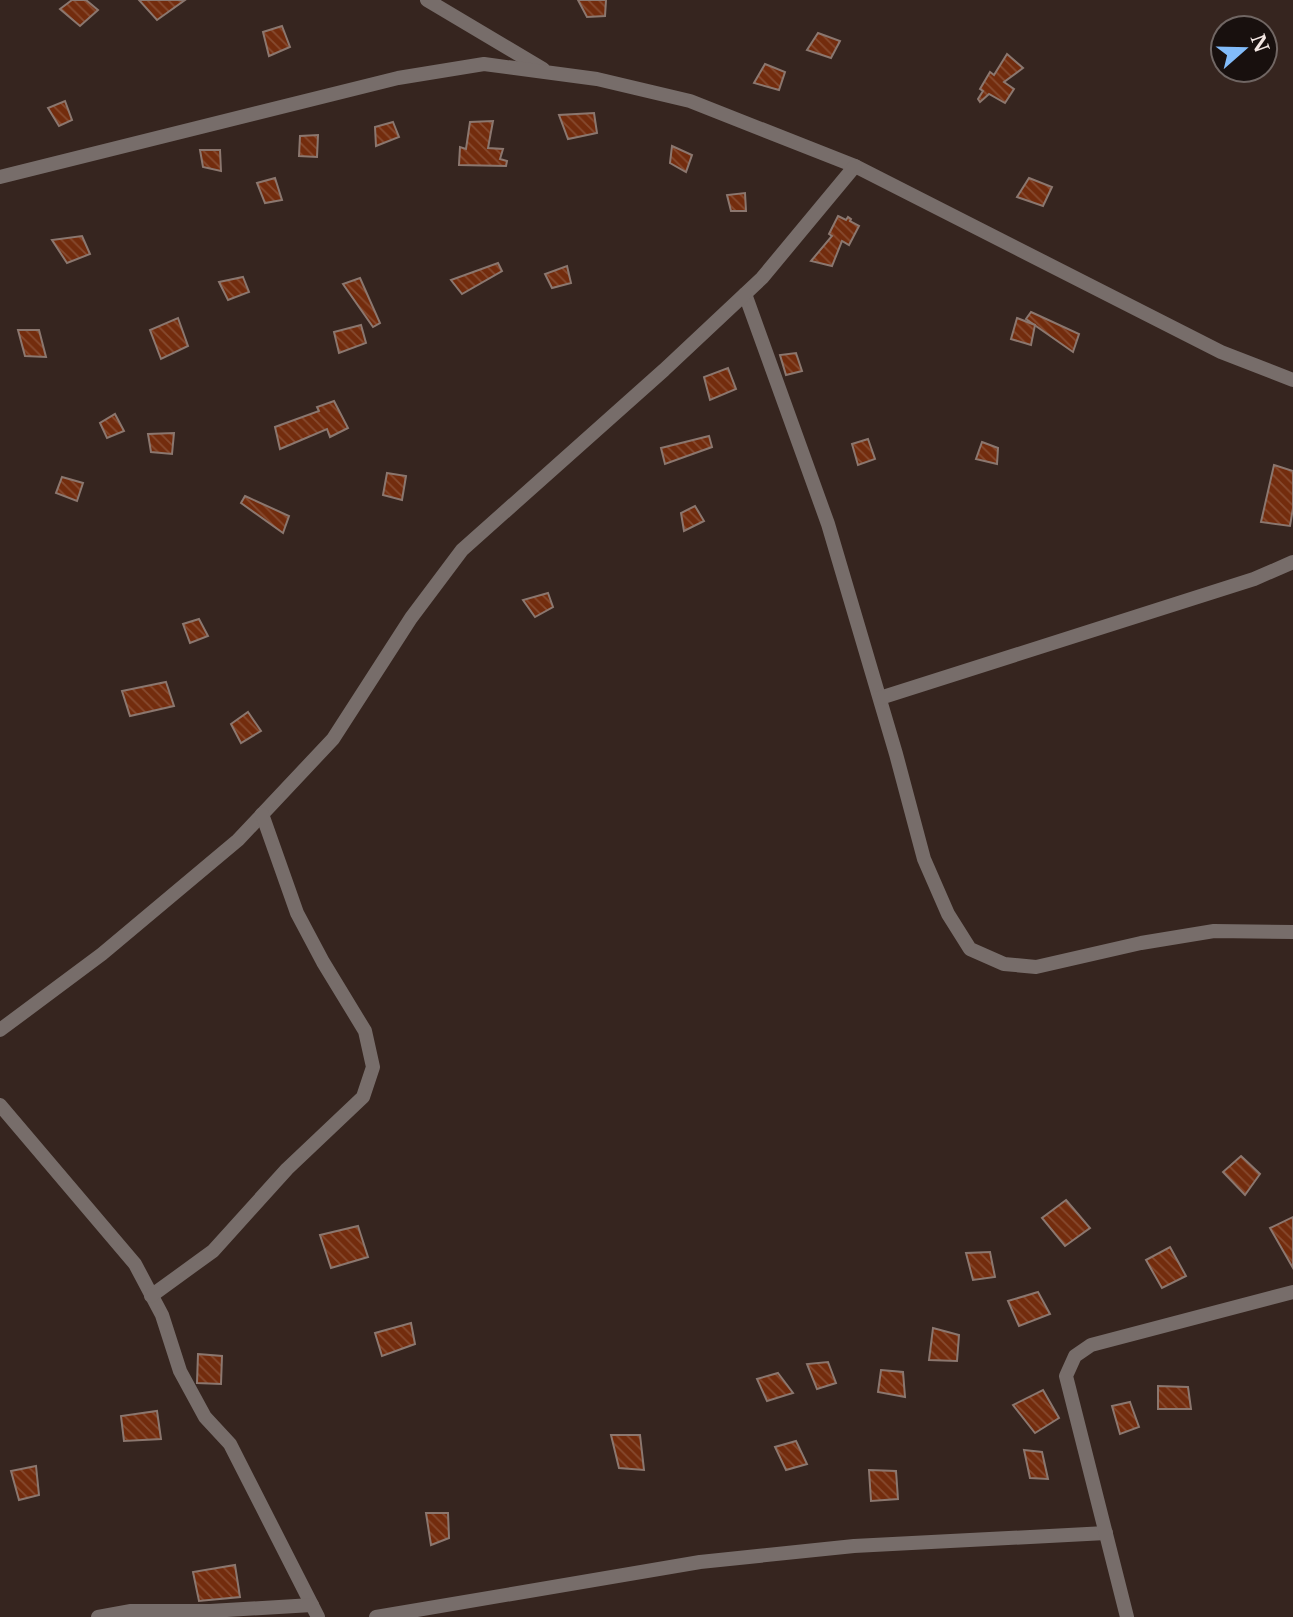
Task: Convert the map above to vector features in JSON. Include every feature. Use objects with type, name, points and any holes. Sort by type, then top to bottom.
[{"type":"street","points":[[427,0],[547,72]]},
{"type":"street","points":[[0,177],[398,78],[484,64],[597,79],[690,101],[855,166],[1221,352],[1293,380]]},
{"type":"street","points":[[0,1030],[102,954],[238,840],[332,739],[411,618],[462,550],[664,370],[762,278],[855,166]]},
{"type":"street","points":[[745,294],[828,524],[924,859],[948,914],[970,949],[1004,964],[1036,967],[1141,943],[1214,931],[1293,932]]},
{"type":"street","points":[[880,698],[1254,579],[1293,562]]},
{"type":"street","points":[[152,1296],[213,1251],[287,1169],[363,1097],[373,1067],[365,1031],[297,913],[262,814]]},
{"type":"street","points":[[0,1105],[135,1264],[162,1315],[180,1371],[205,1417],[230,1444],[315,1611],[131,1611],[98,1617]]},
{"type":"street","points":[[1127,1617],[1066,1376],[1076,1356],[1091,1345],[1293,1292]]},
{"type":"street","points":[[376,1617],[700,1562],[854,1546],[1106,1533]]},
{"type":"building","points":[[72,0],[86,0],[98,10],[80,26],[60,9]]},
{"type":"building","points":[[139,0],[185,0],[157,20]]},
{"type":"building","points":[[578,0],[606,0],[605,16],[587,17]]},
{"type":"building","points":[[282,26],[290,47],[269,56],[263,32]]},
{"type":"building","points":[[818,33],[840,41],[831,58],[807,50]]},
{"type":"building","points":[[1007,54],[1023,68],[1004,82],[1014,89],[1005,103],[989,94],[980,102],[978,99],[983,91],[980,89],[990,72],[994,75]]},
{"type":"building","points":[[765,64],[785,72],[779,90],[754,83]]},
{"type":"building","points":[[65,101],[72,120],[59,126],[48,108]]},
{"type":"building","points":[[594,113],[597,133],[568,139],[559,115]]},
{"type":"building","points":[[493,121],[488,148],[503,149],[500,159],[507,161],[506,166],[459,165],[460,147],[466,149],[470,122]]},
{"type":"building","points":[[393,122],[399,137],[376,146],[375,127]]},
{"type":"building","points":[[318,135],[317,157],[299,156],[300,136]]},
{"type":"building","points":[[672,146],[692,155],[686,172],[670,163]]},
{"type":"building","points":[[200,150],[220,150],[221,171],[203,167]]},
{"type":"building","points":[[275,178],[282,200],[265,203],[257,183]]},
{"type":"building","points":[[1029,178],[1052,187],[1043,206],[1017,197]]},
{"type":"building","points":[[745,193],[746,211],[731,211],[727,195]]},
{"type":"building","points":[[838,216],[846,220],[848,217],[859,226],[849,245],[842,241],[832,266],[811,261],[832,236],[829,234]]},
{"type":"building","points":[[82,236],[90,254],[67,263],[52,240]]},
{"type":"building","points":[[498,263],[502,271],[462,294],[451,280]]},
{"type":"building","points":[[567,266],[571,283],[552,288],[545,274]]},
{"type":"building","points":[[243,277],[249,292],[228,300],[219,282]]},
{"type":"building","points":[[360,278],[380,323],[373,327],[343,284]]},
{"type":"building","points":[[1031,312],[1079,334],[1073,352],[1026,319]]},
{"type":"building","points":[[178,318],[188,346],[161,359],[150,330]]},
{"type":"building","points":[[1017,318],[1035,325],[1031,345],[1011,339]]},
{"type":"building","points":[[361,325],[366,343],[339,353],[334,332]]},
{"type":"building","points":[[18,330],[39,330],[46,357],[25,356]]},
{"type":"building","points":[[796,353],[802,371],[786,375],[780,355]]},
{"type":"building","points":[[728,368],[736,389],[710,400],[704,377]]},
{"type":"building","points":[[334,401],[348,428],[330,437],[327,429],[280,449],[275,427],[319,411],[317,407]]},
{"type":"building","points":[[115,414],[124,431],[107,438],[100,423]]},
{"type":"building","points":[[174,433],[172,454],[151,452],[148,434]]},
{"type":"building","points":[[709,436],[712,447],[665,464],[661,448]]},
{"type":"building","points":[[868,439],[875,459],[858,465],[852,444]]},
{"type":"building","points":[[982,442],[998,448],[997,464],[976,459]]},
{"type":"building","points":[[1274,465],[1293,471],[1290,526],[1261,522]]},
{"type":"building","points":[[387,473],[406,476],[402,500],[383,495]]},
{"type":"building","points":[[62,477],[83,483],[77,501],[56,493]]},
{"type":"building","points":[[245,496],[289,516],[283,533],[241,503]]},
{"type":"building","points":[[695,506],[704,521],[684,531],[681,513]]},
{"type":"building","points":[[548,593],[553,607],[535,617],[523,600]]},
{"type":"building","points":[[199,619],[208,636],[190,643],[183,624]]},
{"type":"building","points":[[166,682],[174,706],[130,716],[122,691]]},
{"type":"building","points":[[248,712],[261,731],[241,743],[231,724]]},
{"type":"building","points":[[1241,1156],[1260,1174],[1245,1195],[1223,1172]]},
{"type":"building","points":[[1066,1200],[1090,1228],[1065,1246],[1042,1218]]},
{"type":"building","points":[[1293,1217],[1293,1268],[1270,1228]]},
{"type":"building","points":[[358,1226],[368,1257],[331,1268],[320,1235]]},
{"type":"building","points":[[1170,1247],[1186,1276],[1162,1288],[1146,1260]]},
{"type":"building","points":[[990,1252],[995,1277],[973,1280],[966,1253]]},
{"type":"building","points":[[1038,1292],[1050,1314],[1019,1326],[1008,1301]]},
{"type":"building","points":[[411,1323],[415,1344],[382,1356],[375,1333]]},
{"type":"building","points":[[933,1328],[959,1335],[957,1361],[929,1360]]},
{"type":"building","points":[[198,1354],[222,1356],[221,1384],[197,1383]]},
{"type":"building","points":[[828,1362],[836,1383],[817,1389],[807,1364]]},
{"type":"building","points":[[881,1370],[903,1372],[905,1397],[878,1392]]},
{"type":"building","points":[[778,1373],[793,1393],[767,1401],[757,1379]]},
{"type":"building","points":[[1158,1386],[1188,1387],[1191,1409],[1158,1409]]},
{"type":"building","points":[[1043,1390],[1059,1418],[1035,1433],[1013,1405]]},
{"type":"building","points":[[1130,1402],[1139,1427],[1120,1434],[1112,1406]]},
{"type":"building","points":[[157,1411],[161,1439],[124,1441],[121,1416]]},
{"type":"building","points":[[611,1435],[640,1435],[644,1470],[619,1468]]},
{"type":"building","points":[[796,1441],[807,1464],[786,1470],[775,1447]]},
{"type":"building","points":[[1024,1450],[1042,1452],[1048,1479],[1030,1478]]},
{"type":"building","points":[[36,1466],[39,1495],[19,1500],[11,1471]]},
{"type":"building","points":[[869,1470],[896,1471],[898,1499],[871,1501]]},
{"type":"building","points":[[426,1513],[448,1513],[449,1538],[431,1545]]},
{"type":"building","points":[[235,1565],[240,1597],[199,1601],[193,1572]]}]
